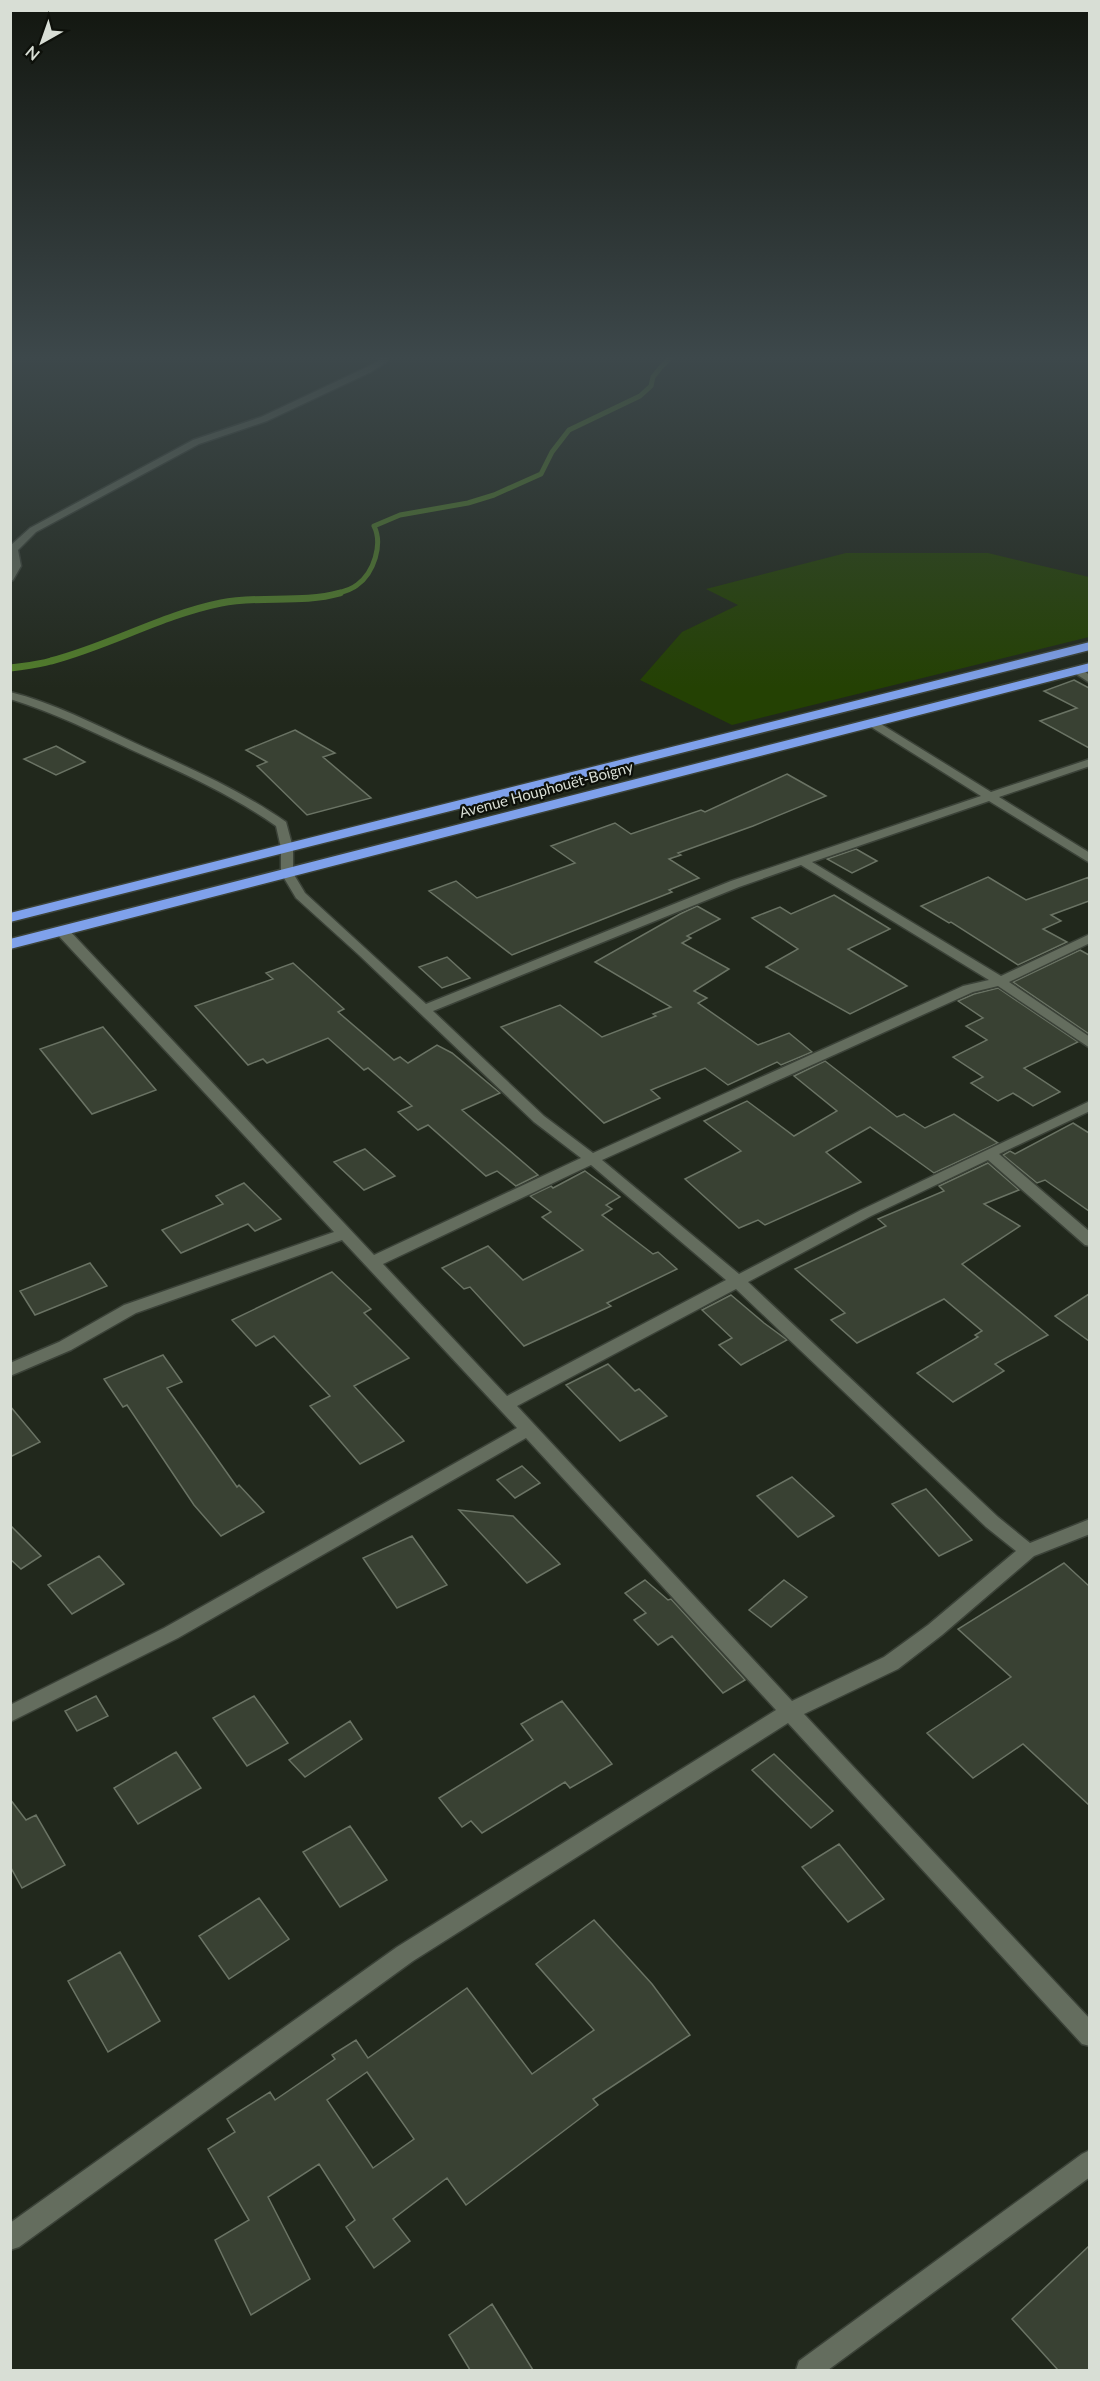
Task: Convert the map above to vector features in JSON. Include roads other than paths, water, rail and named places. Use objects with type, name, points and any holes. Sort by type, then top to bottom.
[{"type":"highway","name":"Avenue Houphouët-Boigny","points":[[10,918],[1089,646]]},
{"type":"highway","name":"Avenue Houphouët-Boigny","points":[[10,944],[1083,668]]},
{"type":"street","points":[[10,578],[16,566],[13,549],[33,530],[151,466]]},
{"type":"street","points":[[1083,668],[1089,680]]},
{"type":"street","points":[[10,695],[43,705],[225,788],[282,825],[287,848],[287,873],[300,895],[364,952],[540,1119],[592,1159],[736,1280],[992,1522],[1029,1551]]},
{"type":"street","points":[[872,723],[1089,859]]},
{"type":"street","points":[[423,1010],[735,884],[1089,762]]},
{"type":"street","points":[[802,861],[1000,981],[1089,1044]]},
{"type":"street","points":[[62,931],[505,1405],[1089,2036]]},
{"type":"street","points":[[371,1263],[592,1159],[968,989],[1000,981],[1089,938]]},
{"type":"street","points":[[505,1405],[736,1280],[866,1213],[1089,1105]]},
{"type":"street","points":[[990,1154],[1089,1241]]},
{"type":"street","points":[[10,1370],[65,1346],[130,1309],[343,1234]]},
{"type":"street","points":[[10,1714],[171,1633],[528,1430]]},
{"type":"street","points":[[10,2238],[405,1954],[789,1712],[891,1662],[935,1630],[1029,1551],[1089,1526]]},
{"type":"street","points":[[808,2370],[1089,2162]]},
{"type":"waterway","points":[[335,594],[355,587],[368,573],[377,549],[377,533],[374,526],[400,515],[468,503],[494,495],[541,474],[545,466]]},
{"type":"waterway","points":[[335,594],[340,593]]},
{"type":"waterway","points":[[10,668],[41,664],[73,655],[199,608],[236,601],[311,598],[335,594]]}]
